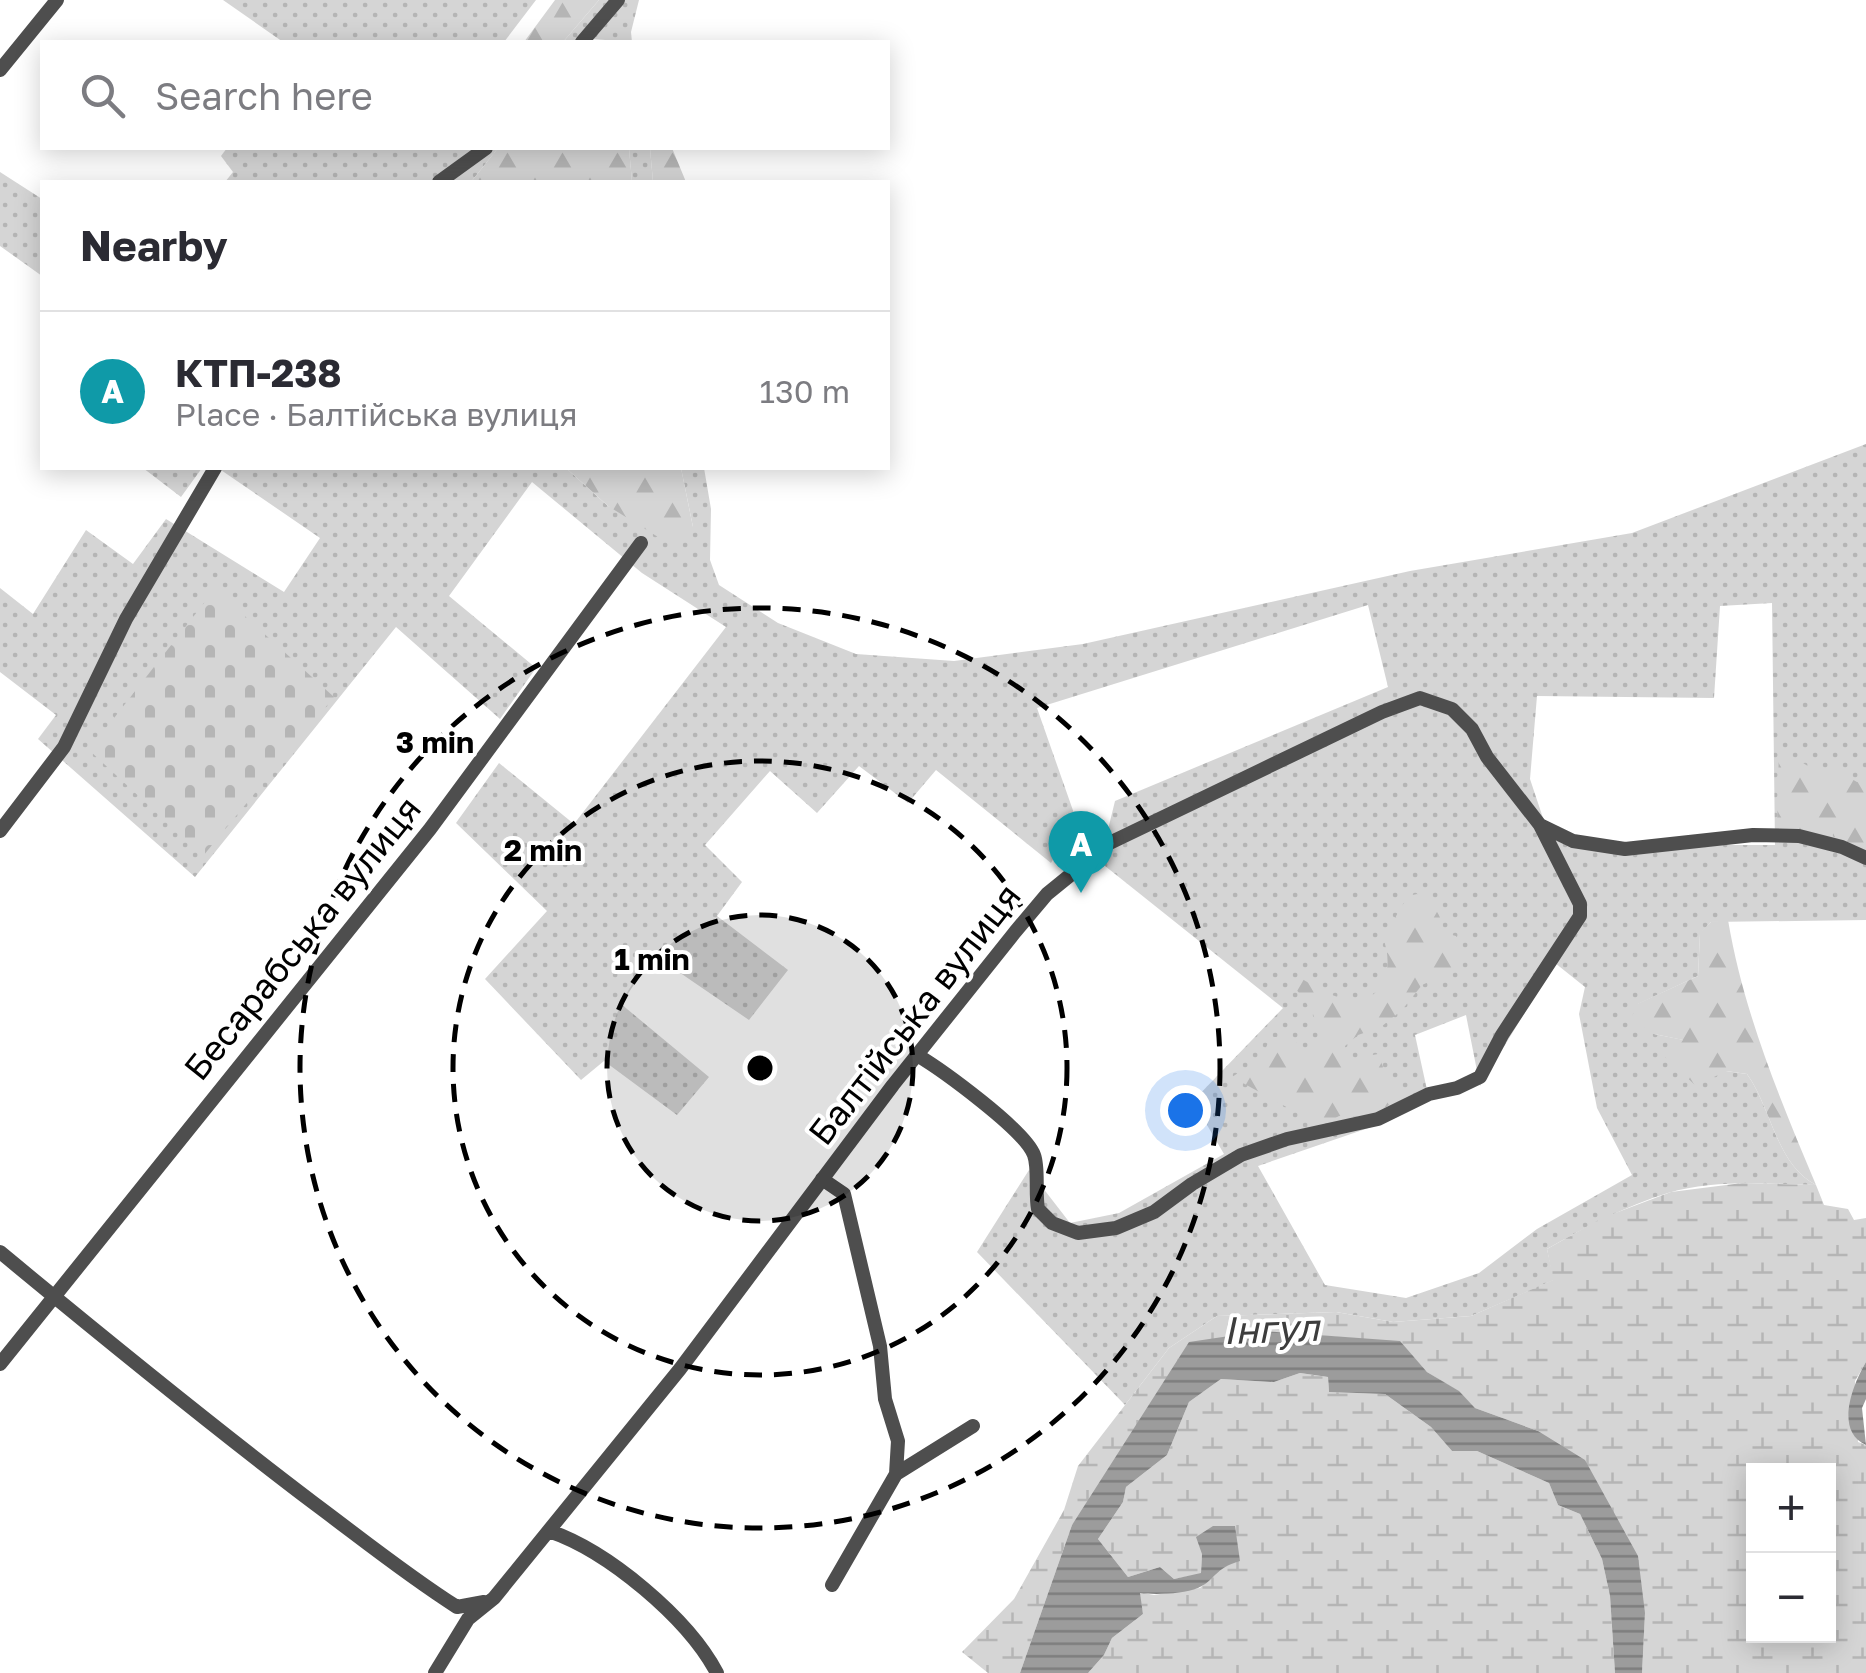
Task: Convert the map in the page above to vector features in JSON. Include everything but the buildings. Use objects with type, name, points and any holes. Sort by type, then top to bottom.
[{"type":"street","points":[[0,70],[57,0]]},
{"type":"street","points":[[584,40],[618,0]]},
{"type":"street","points":[[441,180],[483,150]]},
{"type":"street","points":[[0,831],[64,747],[126,619],[214,470]]},
{"type":"street","name":"Бесарабська вулиця","points":[[0,1364],[430,829],[641,543]]},
{"type":"street","name":"Балтійська вулиця","points":[[434,1673],[468,1619],[494,1598],[680,1369],[917,1055],[1047,894],[1095,850],[1420,698],[1452,709],[1472,728],[1487,757],[1540,825],[1580,904],[1580,916],[1502,1035],[1480,1077],[1458,1088],[1429,1094],[1378,1119],[1287,1139],[1242,1156],[1192,1184],[1154,1212],[1116,1228],[1078,1233],[1052,1223],[1038,1209],[1034,1152],[944,1072],[917,1055]]},
{"type":"street","points":[[1540,825],[1573,841],[1625,849],[1753,835],[1799,836],[1866,858]]},
{"type":"street","points":[[822,1179],[844,1194],[880,1346],[884,1399],[898,1442],[896,1474],[832,1585]]},
{"type":"street","points":[[0,1252],[239,1446],[422,1584],[457,1607],[478,1605],[494,1598]]},
{"type":"street","points":[[896,1474],[974,1426]]},
{"type":"street","points":[[549,1531],[600,1555],[675,1616],[717,1673]]},
{"type":"green space","points":[[223,0],[536,0],[506,40],[280,40]]},
{"type":"green space","points":[[555,0],[599,0],[565,40],[525,40]]},
{"type":"green space","points":[[599,0],[639,0],[632,40],[565,40]]},
{"type":"green space","points":[[226,150],[496,150],[473,180],[227,180],[233,172],[221,156]]},
{"type":"green space","points":[[496,150],[629,150],[632,180],[473,180]]},
{"type":"green space","points":[[629,150],[650,150],[653,180],[632,180]]},
{"type":"green space","points":[[650,150],[673,150],[685,180],[653,180]]},
{"type":"green space","points":[[0,172],[40,198],[40,275],[0,246]]},
{"type":"green space","points":[[1866,444],[1866,920],[1711,922],[1700,934],[1698,976],[1638,1004],[1654,1034],[1684,1040],[1726,1071],[1747,1074],[1783,1150],[1803,1176],[1816,1185],[1704,1186],[1636,1204],[1547,1249],[1554,1280],[1471,1316],[1393,1322],[1336,1312],[1217,1316],[1169,1348],[1125,1405],[977,1252],[1029,1170],[1070,1223],[1119,1213],[1224,1154],[1193,1101],[1283,1008],[1100,862],[1115,801],[1388,687],[1368,605],[1037,708],[1076,819],[1051,863],[936,770],[908,803],[859,766],[817,813],[770,771],[705,845],[742,882],[717,916],[788,970],[749,1020],[654,955],[621,1004],[709,1077],[677,1115],[604,1061],[581,1080],[485,979],[547,911],[456,823],[499,763],[574,824],[726,627],[642,573],[532,482],[449,596],[536,668],[500,719],[396,627],[195,877],[38,739],[56,715],[0,672],[0,588],[33,614],[86,530],[133,564],[166,519],[284,592],[320,538],[221,470],[568,470],[608,506],[693,527],[681,470],[704,470],[711,509],[710,560],[719,585],[778,623],[856,654],[954,661],[1083,644],[1410,571],[1632,533]],"holes":[[[1772,603],[1775,845],[1722,845],[1626,854],[1549,836],[1530,779],[1537,696],[1714,698],[1720,606]],[[1555,963],[1585,987],[1579,1014],[1597,1108],[1632,1175],[1537,1229],[1479,1273],[1406,1298],[1325,1285],[1258,1166],[1383,1123],[1429,1099],[1415,1035],[1466,1015],[1480,1086]]]},
{"type":"green space","points":[[146,470],[201,470],[181,497]]},
{"type":"green space","points":[[568,470],[681,470],[693,527],[679,550],[608,506]]},
{"type":"green space","points":[[215,589],[334,697],[203,856],[89,750]]},
{"type":"green space","points":[[1779,748],[1819,773],[1832,768],[1857,782],[1866,782],[1866,852],[1837,841],[1832,831],[1810,835],[1777,829]]},
{"type":"green space","points":[[1417,894],[1436,910],[1444,933],[1456,936],[1462,954],[1457,969],[1422,985],[1402,1010],[1381,1027],[1358,1035],[1345,1046],[1346,1060],[1378,1054],[1383,1067],[1377,1078],[1395,1086],[1400,1099],[1367,1117],[1339,1116],[1321,1126],[1232,1077],[1261,1058],[1271,1037],[1288,1037],[1307,1050],[1321,1038],[1312,1011],[1296,989],[1302,979],[1348,999],[1375,993],[1387,968],[1383,938],[1408,896]]},
{"type":"green space","points":[[1728,920],[1753,1022],[1816,1185],[1803,1176],[1783,1150],[1747,1074],[1726,1071],[1696,1086],[1665,1057],[1683,1040],[1654,1034],[1631,1019],[1637,1004],[1698,976],[1700,933],[1711,922]]},
{"type":"green space","points":[[1742,1183],[1816,1185],[1824,1205],[1848,1209],[1854,1220],[1866,1218],[1866,1362],[1855,1381],[1858,1442],[1866,1445],[1866,1673],[1642,1673],[1645,1613],[1538,1431],[1475,1408],[1458,1391],[1427,1372],[1400,1342],[1263,1331],[1228,1338],[1072,1525],[1020,1673],[988,1673],[962,1652],[1014,1599],[1064,1510],[1078,1466],[1169,1348],[1217,1316],[1336,1312],[1393,1322],[1471,1316],[1553,1280],[1547,1249],[1602,1218],[1671,1192]]},
{"type":"green space","points":[[1300,1373],[1328,1377],[1329,1392],[1385,1394],[1431,1427],[1452,1451],[1477,1451],[1549,1483],[1558,1505],[1580,1514],[1602,1559],[1610,1596],[1615,1673],[1088,1673],[1104,1655],[1112,1638],[1143,1614],[1139,1592],[1154,1595],[1200,1588],[1223,1566],[1202,1554],[1201,1574],[1174,1579],[1160,1567],[1128,1577],[1098,1539],[1123,1502],[1126,1487],[1167,1455],[1189,1402],[1221,1379],[1274,1382]]},
{"type":"shaded area","points":[[1263,1331],[1400,1341],[1427,1372],[1459,1391],[1475,1408],[1538,1431],[1585,1460],[1638,1556],[1645,1613],[1642,1673],[1615,1673],[1610,1596],[1602,1559],[1580,1514],[1558,1505],[1549,1483],[1477,1451],[1452,1451],[1431,1427],[1385,1394],[1329,1392],[1328,1377],[1300,1373],[1274,1382],[1221,1379],[1189,1402],[1167,1455],[1126,1487],[1123,1502],[1098,1539],[1128,1577],[1160,1567],[1174,1579],[1201,1573],[1202,1554],[1196,1537],[1213,1526],[1235,1526],[1240,1561],[1192,1590],[1140,1593],[1143,1614],[1112,1638],[1104,1655],[1088,1673],[1020,1673],[1072,1525],[1189,1342]]},
{"type":"shaded area","points":[[1866,1362],[1866,1399],[1862,1408],[1866,1445],[1851,1429],[1849,1406]]},
{"type":"place","name":"КТП-238","points":[[1081,893]]},
{"type":"water label","name":"Інгул","points":[[1271,1328]]}]
